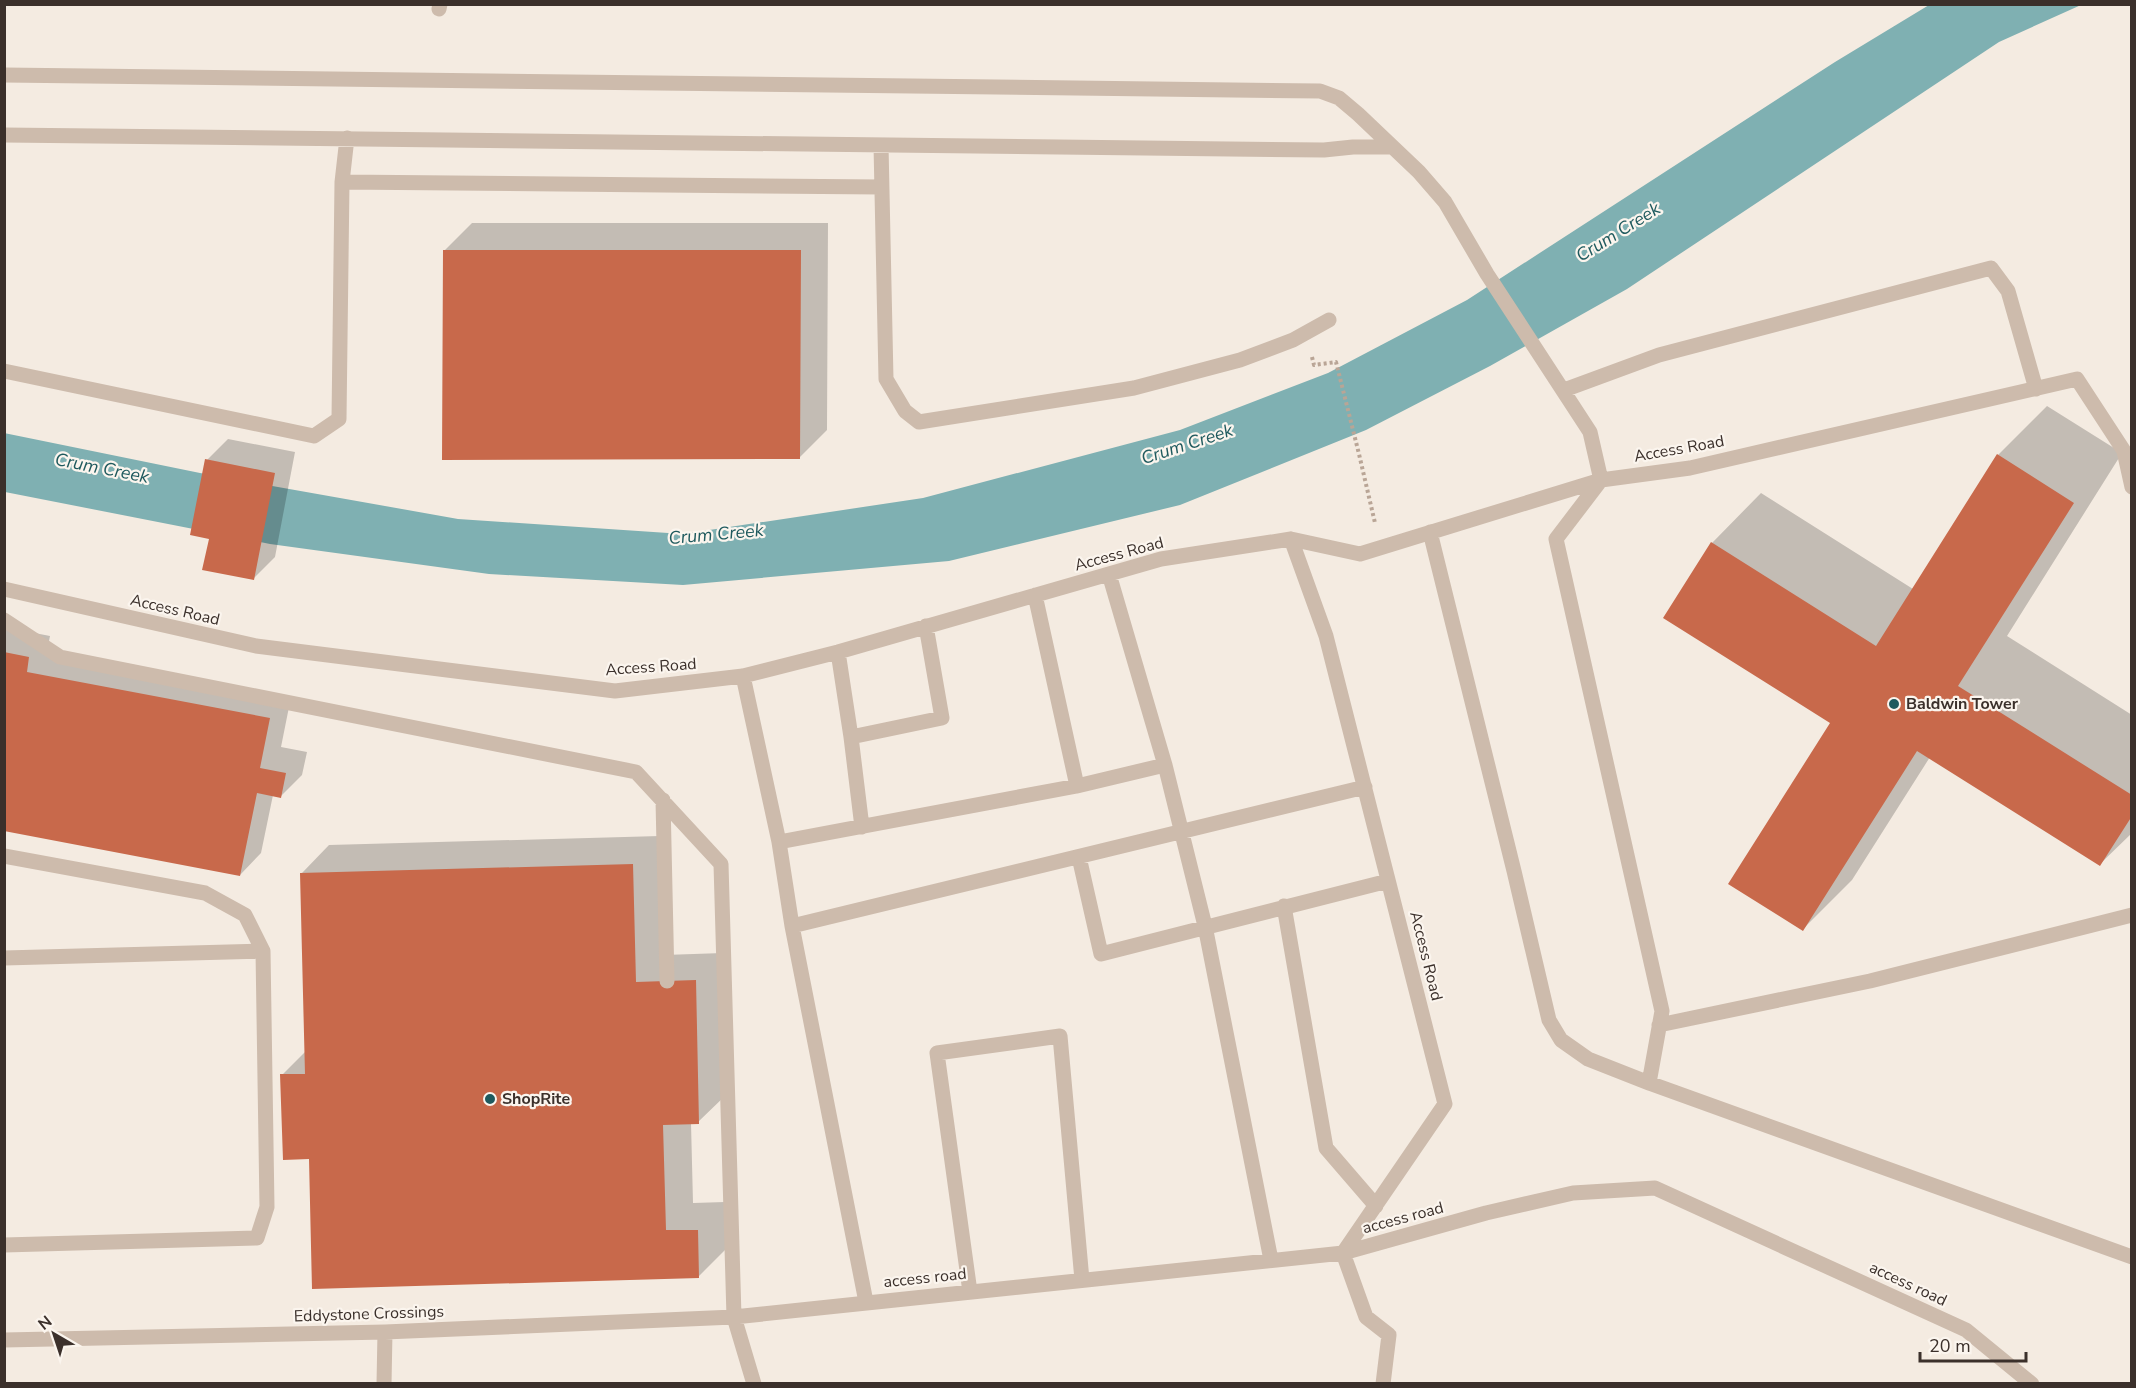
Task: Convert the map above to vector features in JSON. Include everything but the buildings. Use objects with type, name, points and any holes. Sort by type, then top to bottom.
[{"type":"street","points":[[4,75],[1320,91],[1339,98],[1419,172],[1445,202],[1487,274],[1590,432],[1600,480],[1556,539],[1662,1011],[1649,1083]]},
{"type":"street","points":[[4,135],[1324,150],[1390,147]]},
{"type":"street","points":[[4,371],[314,436],[339,419],[342,182],[347,138]]},
{"type":"street","points":[[881,145],[886,379],[904,411],[919,422],[1134,388],[1240,360],[1293,340],[1329,320]]},
{"type":"street","points":[[342,182],[882,187]]},
{"type":"street","points":[[1564,390],[1659,355],[1991,268],[2008,291],[2036,389]]},
{"type":"street","name":"Access Road","points":[[4,589],[256,646],[615,691],[743,676],[838,652],[1161,560],[1291,539],[1360,554],[1600,480],[1690,468],[2077,379],[2124,451],[2132,487]]},
{"type":"street","points":[[1430,532],[1512,859],[1549,1020],[1561,1040],[1588,1059],[1649,1083],[2132,1257]]},
{"type":"street","name":"Access Road","points":[[1291,539],[1326,636],[1445,1104],[1343,1253]]},
{"type":"street","points":[[1109,574],[1166,765],[1205,926],[1271,1260]]},
{"type":"street","points":[[1035,595],[1077,786]]},
{"type":"street","points":[[4,620],[60,657],[636,772],[721,864],[734,1317],[753,1383]]},
{"type":"street","points":[[851,737],[942,718],[926,626]]},
{"type":"street","points":[[838,652],[862,827]]},
{"type":"street","points":[[743,676],[779,842],[792,926],[866,1302]]},
{"type":"street","points":[[779,842],[1077,786],[1166,765]]},
{"type":"street","points":[[792,926],[1365,787]]},
{"type":"street","points":[[663,800],[667,981]]},
{"type":"street","points":[[4,856],[205,893],[245,915],[263,951],[267,1207],[257,1238],[4,1245]]},
{"type":"street","points":[[1079,856],[1101,954],[1388,880]]},
{"type":"street","points":[[1284,906],[1326,1148],[1376,1206]]},
{"type":"street","points":[[1659,1025],[1870,981],[2132,915]]},
{"type":"street","points":[[4,958],[263,951]]},
{"type":"street","points":[[970,1292],[937,1053],[1060,1036],[1082,1280]]},
{"type":"street","name":"access road","points":[[734,1317],[1343,1253],[1486,1213],[1573,1193],[1655,1188],[1966,1330],[2032,1383]]},
{"type":"street","points":[[1343,1253],[1366,1317],[1389,1335],[1383,1383]]},
{"type":"street","name":"Eddystone Crossings","points":[[4,1340],[385,1332],[734,1317]]},
{"type":"street","points":[[384,1383],[385,1332]]},
{"type":"path","points":[[1326,363],[1336,362],[1380,548]]},
{"type":"water","name":"Crum Creek","points":[[1929,5],[2081,5],[1999,42],[1627,289],[1490,366],[1366,430],[1180,505],[949,561],[683,585],[489,574],[270,544],[5,492],[4,433],[200,473],[458,519],[683,534],[923,498],[1180,430],[1328,373],[1467,300],[1835,62]]},
{"type":"place","name":"Baldwin Tower","points":[[1894,704]]},
{"type":"place","name":"ShopRite","points":[[490,1099]]}]
